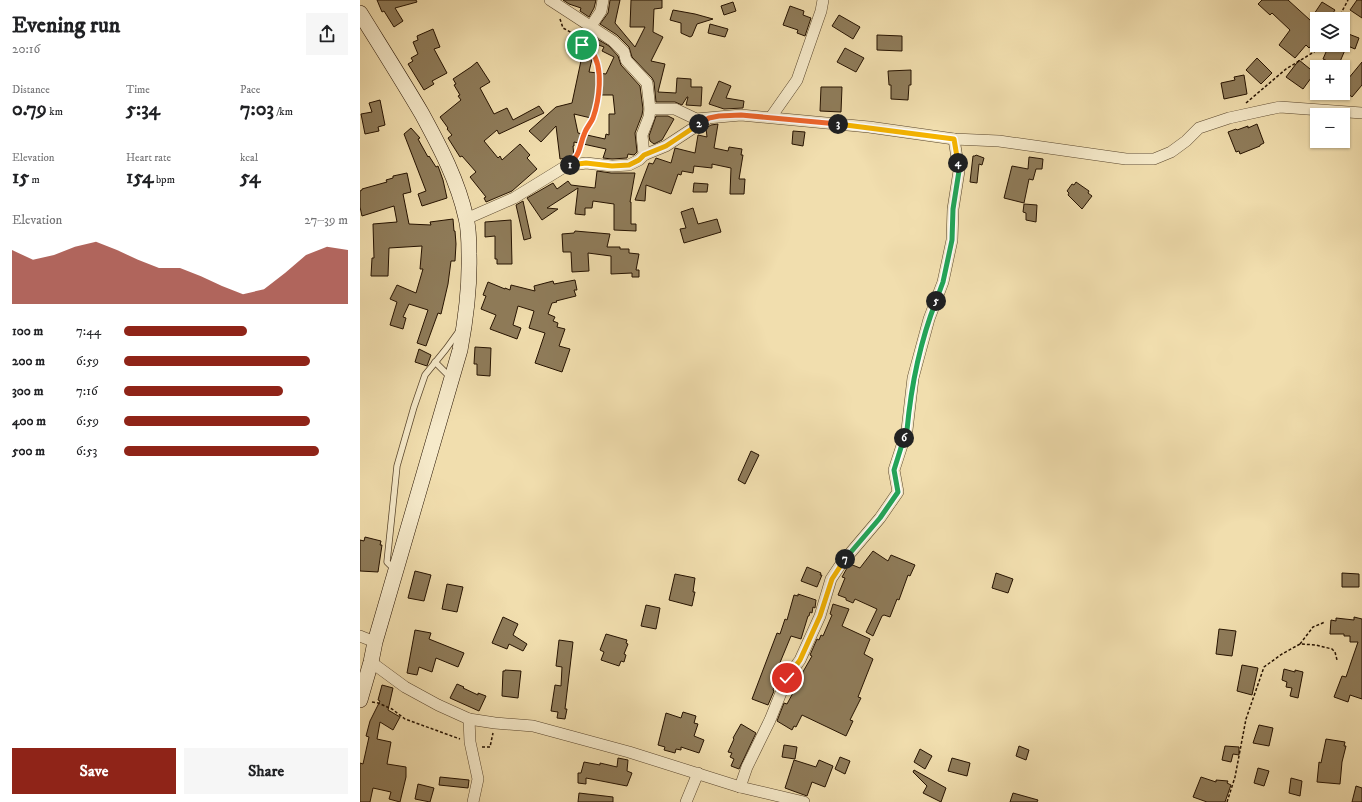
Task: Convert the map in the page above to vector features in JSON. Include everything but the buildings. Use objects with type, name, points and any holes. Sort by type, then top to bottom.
[{"type":"main road","points":[[360,13],[397,71],[437,141],[454,181],[466,219],[469,241],[470,281],[466,320],[460,350],[375,642],[363,701]]},
{"type":"street","points":[[550,0],[613,41],[624,52],[626,60],[647,83],[650,110],[642,135],[644,155]]},
{"type":"street","points":[[591,26],[601,11],[603,0]]},
{"type":"street","points":[[771,117],[797,80],[821,11],[823,0]]},
{"type":"street","points":[[650,110],[675,108],[696,119],[741,115],[869,127],[954,139],[999,141],[1126,159],[1154,159],[1171,152],[1186,141],[1199,128],[1229,118],[1280,107],[1362,113]]},
{"type":"street","points":[[466,219],[514,198],[566,166],[586,163],[612,166],[629,165],[639,160],[644,155],[666,146],[709,118],[719,116]]},
{"type":"street","points":[[740,787],[747,767],[770,720],[787,678],[800,660],[820,616],[832,579],[841,564],[880,518],[898,492],[894,470],[907,430],[913,378],[929,319],[943,282],[952,240],[953,209],[959,171],[954,139]]},
{"type":"street","points":[[360,636],[375,642]]},
{"type":"street","points":[[371,662],[405,687],[438,705],[469,719],[533,726],[740,787],[804,802]]},
{"type":"street","points":[[469,719],[470,742],[478,779],[473,802]]},
{"type":"street","points":[[686,802],[698,774]]},
{"type":"lane","points":[[396,570],[387,562],[397,466],[425,375],[466,320]]},
{"type":"lane","points":[[436,362],[452,379]]},
{"type":"path","points":[[1342,12],[1348,0]]},
{"type":"path","points":[[563,9],[560,20],[563,28],[574,34],[582,45],[592,52],[599,68],[599,92],[592,119],[585,132],[578,155],[566,166]]},
{"type":"path","points":[[1245,104],[1286,69],[1314,52]]},
{"type":"path","points":[[1227,802],[1235,777],[1246,719],[1264,667],[1282,654],[1300,644],[1313,627],[1325,622]]},
{"type":"path","points":[[1300,644],[1316,645],[1332,649],[1335,652],[1337,660]]},
{"type":"path","points":[[363,701],[378,703],[392,709],[405,719],[470,742],[479,747],[490,746],[495,723]]},
{"type":"route","points":[[582,45],[592,52],[599,68],[599,92],[592,119],[585,132],[578,155],[566,166],[586,163],[612,166],[629,165],[639,160],[644,155],[666,146],[709,118],[719,116],[741,115],[771,117],[869,127],[954,139],[959,171],[953,209],[952,240],[943,282],[929,319],[913,378],[907,430],[894,470],[898,492],[880,518],[841,564],[832,579],[820,616],[808,639],[800,660],[787,678]]}]
